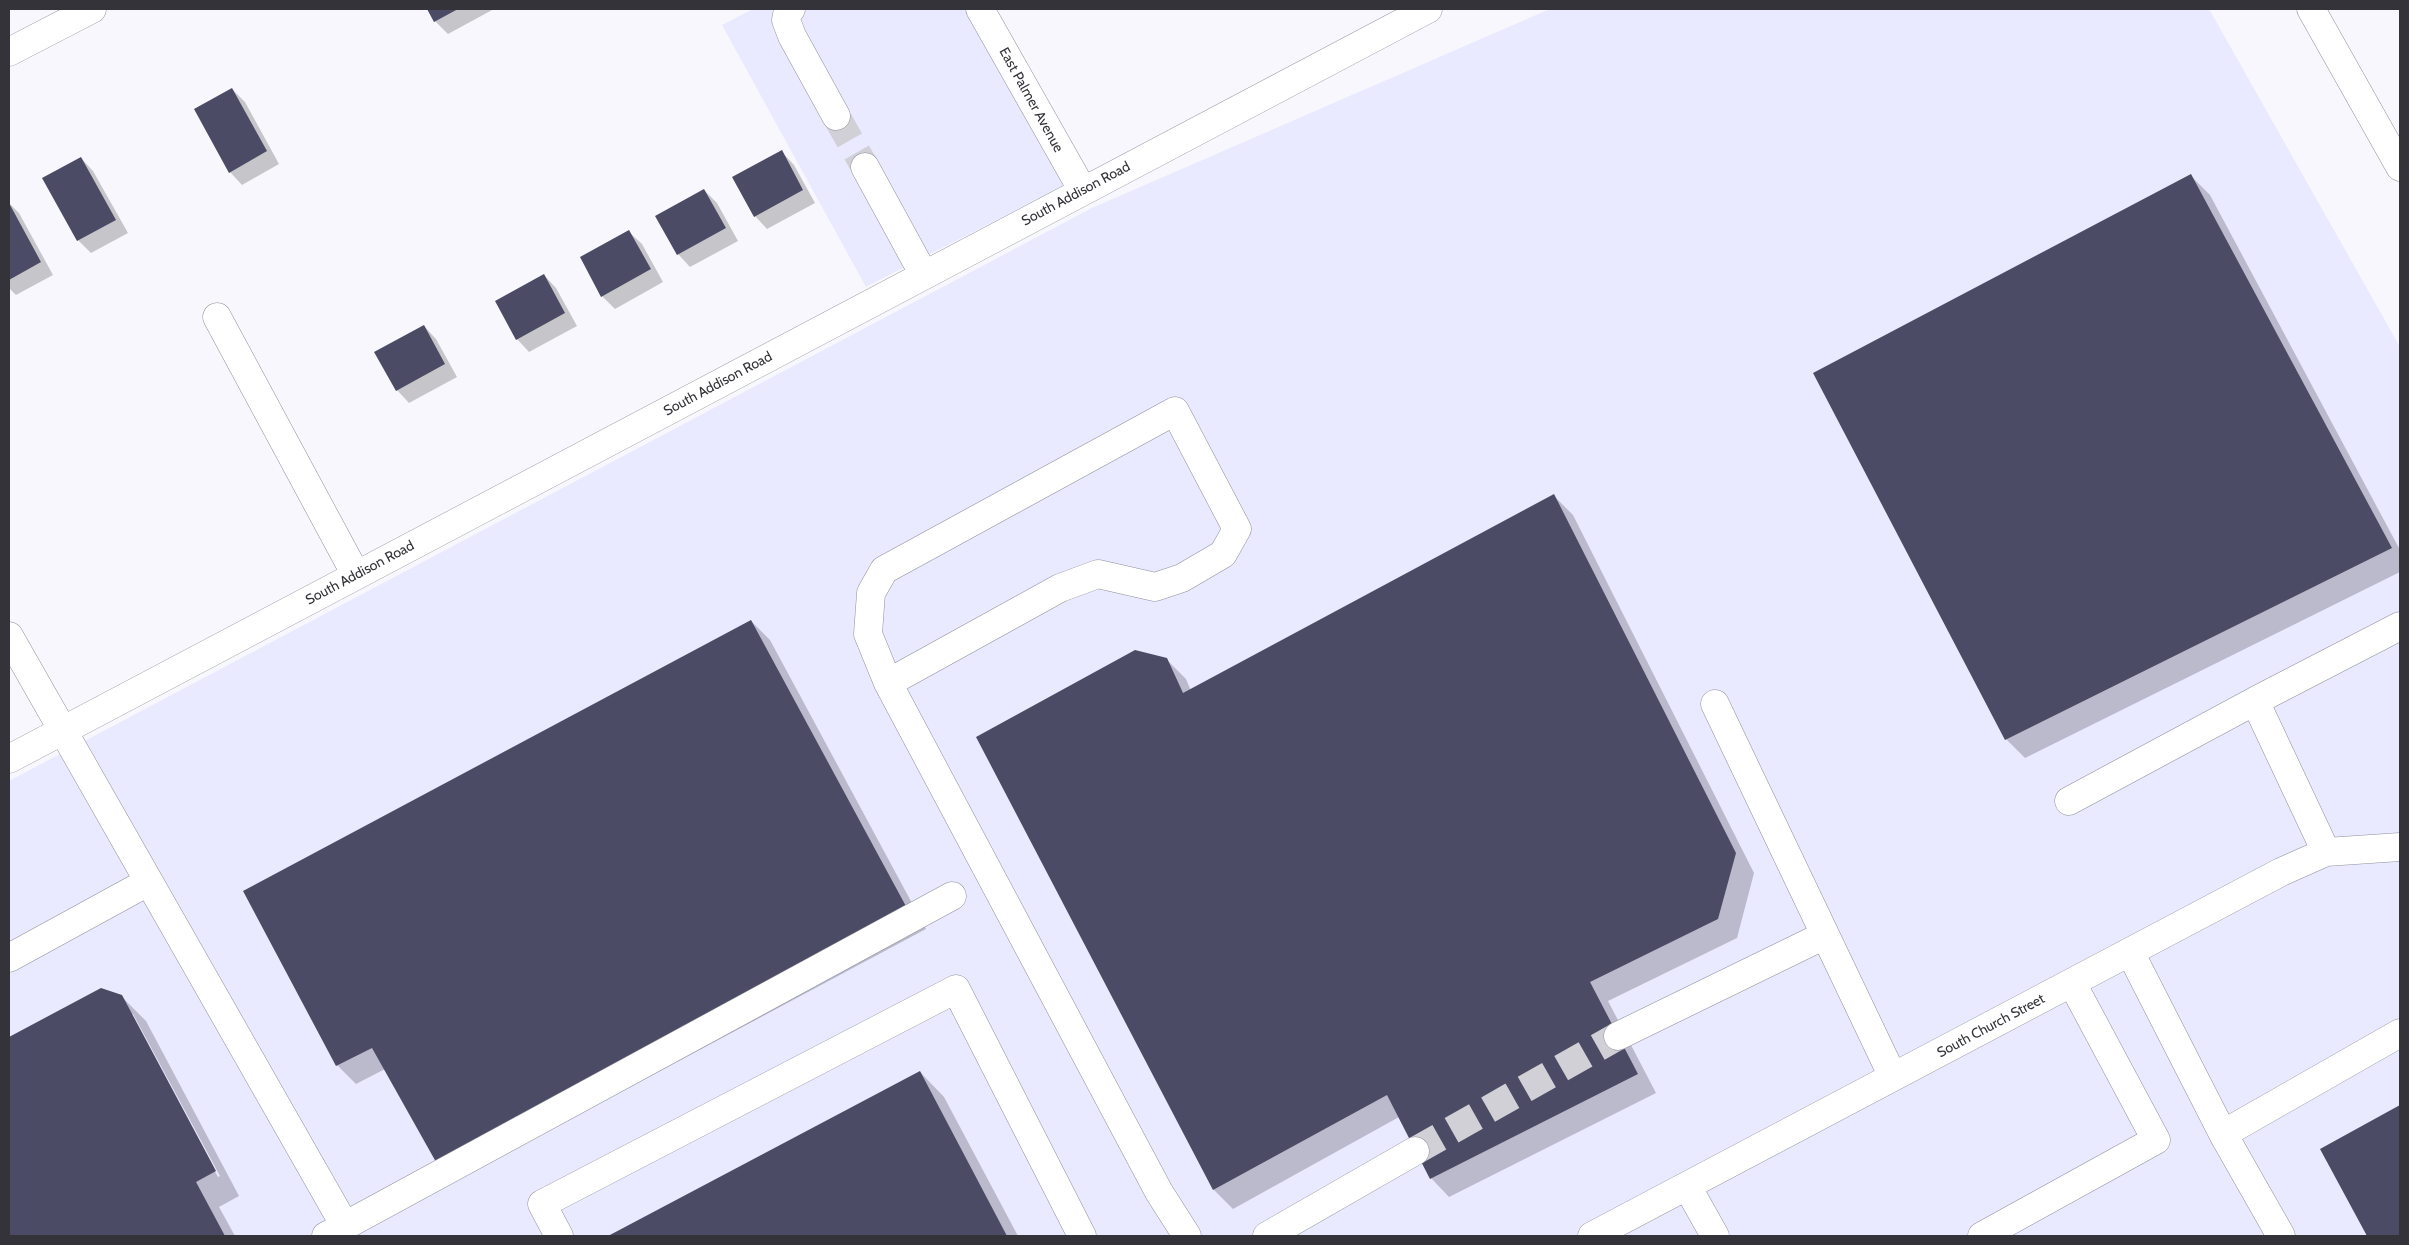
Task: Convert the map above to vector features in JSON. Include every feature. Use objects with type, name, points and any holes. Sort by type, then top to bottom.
[{"type":"street","points":[[9,52],[92,9]]},
{"type":"street","points":[[792,9],[788,10],[786,20],[792,36],[836,116]]},
{"type":"street","name":"East Palmer Avenue","points":[[980,9],[1083,191]]},
{"type":"street","points":[[2311,9],[2400,167]]},
{"type":"street","name":"South Addison Road","points":[[9,758],[1420,11]]},
{"type":"street","points":[[865,167],[924,275]]},
{"type":"street","points":[[217,317],[356,575]]},
{"type":"street","points":[[888,683],[1060,588],[1098,574],[1155,587],[1182,578],[1223,554],[1238,529],[1175,411],[884,570],[871,593],[868,634],[888,683],[1158,1192],[1187,1236]]},
{"type":"street","points":[[2069,801],[2254,701],[2400,626]]},
{"type":"street","points":[[9,636],[148,882],[335,1231],[952,896]]},
{"type":"street","points":[[2254,701],[2326,852]]},
{"type":"street","points":[[1715,704],[1893,1077]]},
{"type":"street","name":"South Church Street","points":[[1592,1236],[2281,872],[2326,852],[2400,847]]},
{"type":"street","points":[[9,958],[148,882]]},
{"type":"street","points":[[1618,1036],[1825,935]]},
{"type":"street","points":[[2130,952],[2223,1134],[2281,1236]]},
{"type":"street","points":[[1982,1236],[2156,1140],[2072,983]]},
{"type":"street","points":[[559,1236],[542,1204],[956,989],[1082,1236]]},
{"type":"street","points":[[2223,1134],[2400,1033]]},
{"type":"street","points":[[1267,1236],[1415,1151]]},
{"type":"street","points":[[1687,1186],[1715,1236]]},
{"type":"shaded area","points":[[753,9],[971,9],[1068,183],[866,287],[722,25]]},
{"type":"shaded area","points":[[1550,9],[2209,9],[2400,347],[2400,1236],[9,1236],[9,781],[1092,208]]},
{"type":"building","points":[[427,9],[458,9],[434,22]]},
{"type":"building","points":[[232,88],[267,151],[229,173],[194,109]]},
{"type":"building","points":[[782,150],[803,190],[754,217],[732,177]]},
{"type":"building","points":[[81,157],[116,220],[77,241],[42,178]]},
{"type":"building","points":[[2191,174],[2392,548],[2005,740],[1813,373]]},
{"type":"building","points":[[704,189],[726,228],[677,255],[655,216]]},
{"type":"building","points":[[9,203],[41,262],[9,280]]},
{"type":"building","points":[[629,230],[651,269],[601,297],[580,257]]},
{"type":"building","points":[[544,274],[565,313],[516,340],[495,301]]},
{"type":"building","points":[[424,325],[445,364],[396,391],[374,352]]},
{"type":"building","points":[[1554,494],[1736,853],[1718,919],[1590,982],[1638,1074],[1430,1179],[1387,1095],[1213,1190],[976,737],[1135,650],[1167,658],[1183,693]]},
{"type":"building","points":[[751,620],[908,910],[436,1162],[372,1048],[336,1066],[243,891]]},
{"type":"building","points":[[101,988],[122,995],[216,1171],[196,1182],[225,1236],[9,1236],[9,1037]]},
{"type":"building","points":[[920,1071],[1007,1236],[608,1236]]},
{"type":"building","points":[[2400,1105],[2400,1236],[2367,1236],[2320,1149]]},
{"type":"tunnel","points":[[836,116],[865,167]]},
{"type":"tunnel","points":[[1415,1151],[1618,1036]]}]
